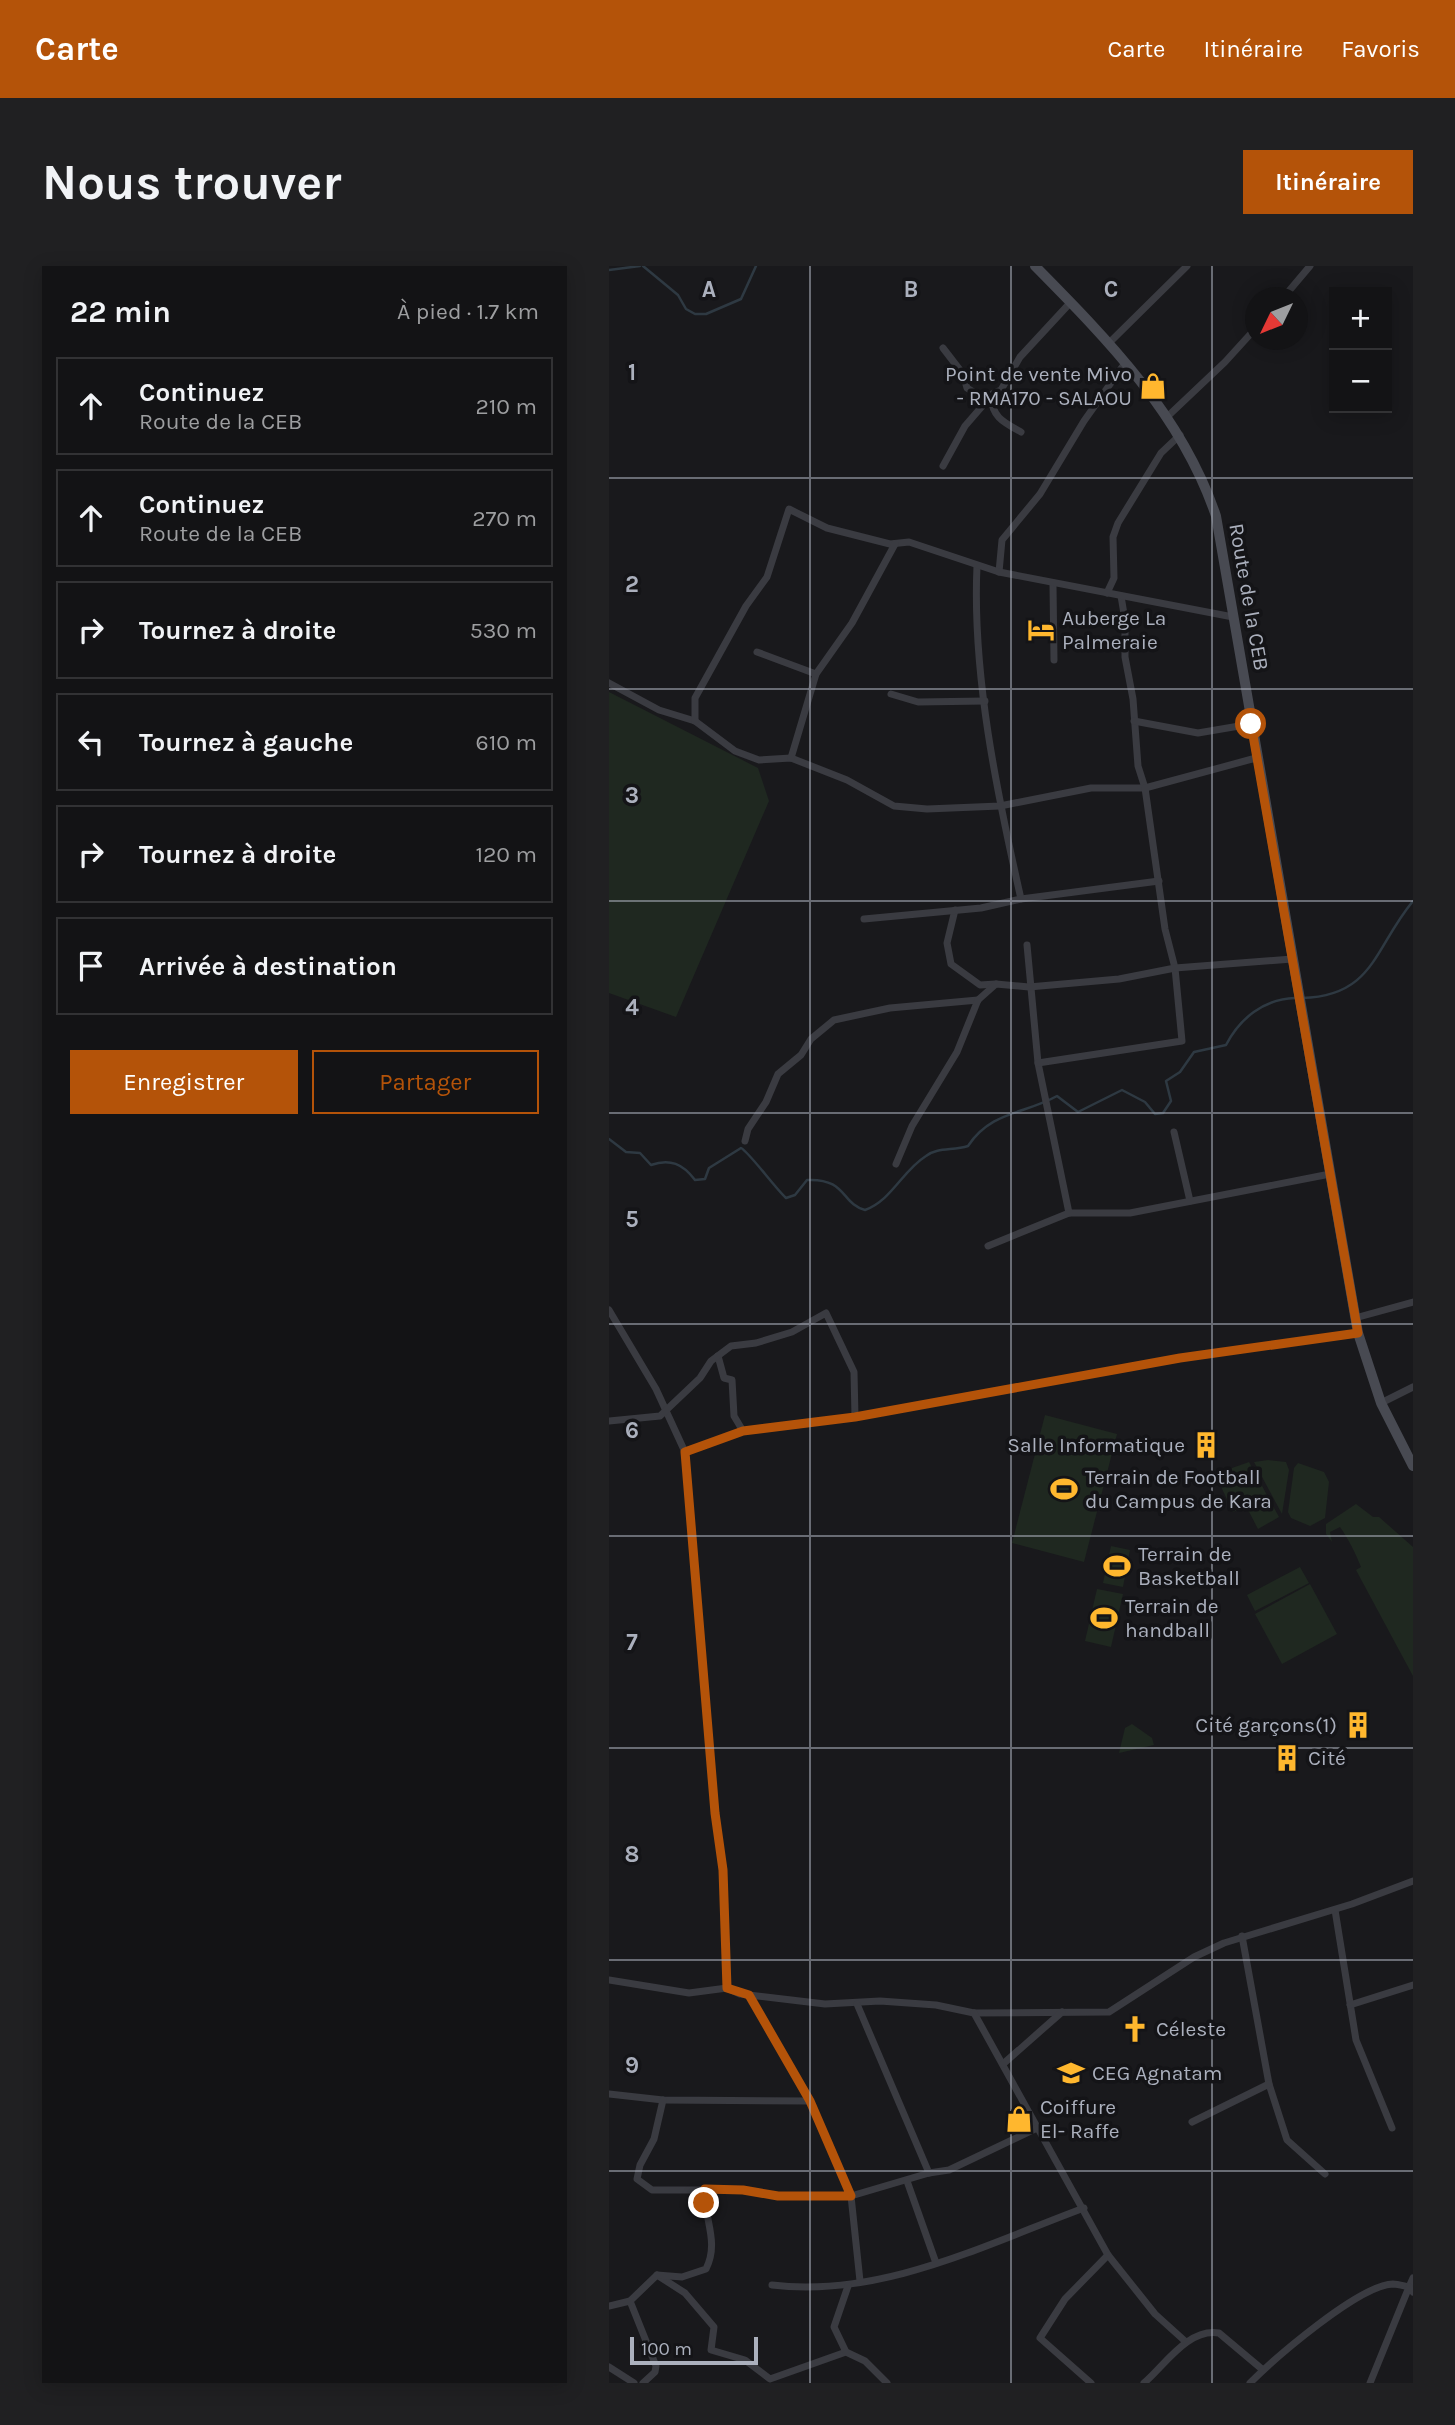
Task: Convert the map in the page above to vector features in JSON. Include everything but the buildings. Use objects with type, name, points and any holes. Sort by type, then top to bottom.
[{"type":"main road","name":"Route de la CEB","points":[[1035,266],[1125,363],[1168,416],[1204,480],[1216,516],[1330,1174]]},
{"type":"main road","points":[[1330,1174],[1358,1333],[1381,1403],[1412,1461]]},
{"type":"street","points":[[1108,344],[1187,266]]},
{"type":"street","points":[[1292,287],[1310,266]]},
{"type":"street","points":[[943,348],[963,374],[967,388],[983,398],[991,396],[1001,390],[1020,357],[1070,303]]},
{"type":"street","points":[[1168,416],[1245,340]]},
{"type":"street","points":[[999,572],[1002,540],[1040,494],[1084,421],[1125,363]]},
{"type":"street","points":[[991,396],[992,410],[997,417],[1021,432]]},
{"type":"street","points":[[943,466],[965,426],[991,396]]},
{"type":"street","points":[[1107,593],[1114,578],[1113,537],[1118,523],[1161,453],[1180,435]]},
{"type":"street","points":[[695,721],[695,698],[746,606],[767,577],[789,509],[827,528],[895,544],[909,542],[999,572],[1233,617]]},
{"type":"street","points":[[791,758],[816,674],[852,623],[895,544]]},
{"type":"street","points":[[977,566],[975,615],[985,701],[1000,806],[1021,899]]},
{"type":"street","points":[[1053,584],[1054,660]]},
{"type":"street","points":[[1038,1063],[1182,1041],[1175,968],[1165,929],[1145,788],[1138,766],[1121,596]]},
{"type":"street","points":[[757,652],[816,674]]},
{"type":"street","points":[[609,683],[659,710],[695,721],[735,751],[759,760],[791,758],[847,780],[894,806],[927,809],[1000,806],[1091,788],[1145,788],[1256,758]]},
{"type":"street","points":[[891,694],[918,702],[985,701]]},
{"type":"street","points":[[1133,721],[1198,733],[1251,724]]},
{"type":"street","points":[[864,919],[981,908],[1021,899],[1159,881]]},
{"type":"street","points":[[955,910],[947,943],[951,964],[980,985],[1029,987],[1119,979],[1175,968],[1292,958]]},
{"type":"street","points":[[1027,945],[1038,1063],[1069,1213]]},
{"type":"street","points":[[896,1164],[912,1126],[957,1052],[978,1000],[996,984]]},
{"type":"street","points":[[745,1141],[748,1129],[766,1102],[778,1074],[801,1055],[811,1039],[834,1020],[890,1008],[978,1000]]},
{"type":"street","points":[[1174,1132],[1190,1201]]},
{"type":"street","points":[[988,1246],[1069,1213],[1130,1213],[1330,1174]]},
{"type":"street","points":[[1355,1318],[1413,1302]]},
{"type":"street","points":[[609,1310],[656,1389],[664,1412],[685,1452],[715,1813],[723,1870],[727,1988]]},
{"type":"street","points":[[609,1421],[660,1416],[718,1356],[737,1343],[756,1343],[792,1332],[825,1313],[854,1372],[855,1417]]},
{"type":"street","points":[[685,1452],[743,1431],[855,1417],[1180,1358],[1358,1333]]},
{"type":"street","points":[[718,1356],[724,1378],[732,1380],[734,1416],[743,1431]]},
{"type":"street","points":[[1381,1403],[1413,1387]]},
{"type":"street","points":[[609,1980],[689,1993],[727,1988],[749,1995],[825,2004],[857,2004],[880,2000],[936,2005],[974,2012],[1109,2012],[1194,1957],[1242,1936],[1335,1910],[1413,1881]]},
{"type":"street","points":[[1335,1910],[1360,2053],[1380,2092],[1392,2128]]},
{"type":"street","points":[[1242,1936],[1269,2084],[1287,2140],[1325,2174]]},
{"type":"street","points":[[1350,2005],[1413,1985]]},
{"type":"street","points":[[749,1995],[810,2101],[851,2196],[860,2281]]},
{"type":"street","points":[[857,2004],[929,2173]]},
{"type":"street","points":[[974,2012],[1105,2249],[1155,2314],[1186,2342]]},
{"type":"street","points":[[1003,2064],[1062,2012]]},
{"type":"street","points":[[1192,2122],[1269,2084]]},
{"type":"street","points":[[609,2094],[663,2100],[810,2101]]},
{"type":"street","points":[[663,2100],[654,2139],[640,2165],[637,2179],[652,2190],[743,2190],[778,2196],[851,2196],[929,2173],[949,2170],[1037,2128]]},
{"type":"street","points":[[907,2181],[936,2263]]},
{"type":"street","points":[[609,2306],[630,2301],[657,2275],[682,2277],[706,2269],[713,2247],[704,2203],[705,2189]]},
{"type":"street","points":[[772,2285],[800,2288],[848,2286],[860,2281],[886,2280],[1084,2208]]},
{"type":"street","points":[[1091,2383],[1040,2338],[1065,2299],[1105,2249]]},
{"type":"street","points":[[657,2275],[685,2293],[714,2327],[711,2350],[745,2361],[770,2379],[846,2352]]},
{"type":"street","points":[[1370,2383],[1411,2290],[1413,2278]]},
{"type":"street","points":[[1250,2383],[1310,2328],[1371,2291],[1392,2284],[1411,2290]]},
{"type":"street","points":[[848,2286],[834,2327],[846,2352],[865,2361],[887,2383]]},
{"type":"street","points":[[630,2301],[651,2346],[656,2366],[655,2372],[643,2383]]},
{"type":"street","points":[[1144,2383],[1186,2342],[1207,2333],[1219,2333],[1263,2370]]},
{"type":"street","points":[[609,2367],[634,2383]]},
{"type":"shaded area","points":[[609,692],[758,768],[769,801],[676,1017],[609,993]]},
{"type":"shaded area","name":"Terrain de Football du Campus de Kara","points":[[1045,1415],[1117,1434],[1084,1562],[1012,1543]]},
{"type":"shaded area","points":[[1249,1462],[1279,1517],[1258,1529],[1246,1506],[1233,1512],[1215,1474]]},
{"type":"shaded area","points":[[1254,1462],[1286,1462],[1289,1470],[1282,1514]]},
{"type":"shaded area","points":[[1298,1463],[1324,1472],[1329,1482],[1325,1518],[1310,1526],[1291,1518],[1288,1512],[1294,1468]]},
{"type":"shaded area","points":[[1356,1504],[1373,1517],[1379,1517],[1413,1547],[1413,1676],[1356,1570],[1361,1567],[1340,1527],[1330,1532],[1332,1542],[1326,1534],[1326,1524]]},
{"type":"shaded area","name":"Terrain de Basketball","points":[[1111,1546],[1130,1550],[1123,1587],[1103,1583]]},
{"type":"shaded area","points":[[1300,1567],[1309,1583],[1255,1611],[1247,1595]]},
{"type":"shaded area","points":[[1310,1584],[1337,1634],[1282,1664],[1255,1614]]},
{"type":"shaded area","name":"Terrain de handball","points":[[1097,1589],[1123,1594],[1111,1647],[1085,1641]]},
{"type":"shaded area","points":[[1132,1724],[1152,1738],[1154,1745],[1119,1753],[1125,1728]]},
{"type":"waterway","points":[[609,270],[640,266]]},
{"type":"waterway","points":[[643,266],[678,295],[686,309],[695,314],[706,314],[741,299],[756,266]]},
{"type":"waterway","points":[[1302,998],[1344,989],[1358,979],[1380,952],[1413,901]]},
{"type":"waterway","points":[[609,1139],[626,1152],[640,1153],[651,1165],[664,1162],[676,1164],[695,1180],[705,1179],[709,1168],[741,1148],[786,1198],[795,1195],[807,1180],[820,1180],[837,1187],[857,1207],[865,1210],[883,1199],[910,1169],[931,1153],[968,1146],[987,1126],[1057,1096],[1078,1112],[1122,1090],[1145,1102],[1155,1114],[1163,1113],[1171,1101],[1166,1081],[1180,1072],[1194,1052],[1226,1045],[1238,1026],[1254,1012],[1273,1002],[1295,998]]},
{"type":"place","name":"Point de vente Mivo - RMA170 - SALAOU","points":[[1153,386]]},
{"type":"place","name":"Auberge La Palmeraie","points":[[1041,630]]},
{"type":"place","name":"Salle Informatique","points":[[1206,1445]]},
{"type":"place","name":"Terrain de Football du Campus de Kara","points":[[1064,1489]]},
{"type":"place","name":"Terrain de Basketball","points":[[1117,1566]]},
{"type":"place","name":"Terrain de handball","points":[[1104,1618]]},
{"type":"place","name":"Cité garçons(1)","points":[[1358,1725]]},
{"type":"place","name":"Cité","points":[[1287,1758]]},
{"type":"place","name":"Céleste","points":[[1135,2029]]},
{"type":"place","name":"CEG Agnatam","points":[[1071,2073]]},
{"type":"place","name":"Coiffure El- Raffe","points":[[1019,2119]]},
{"type":"route","points":[[704,2203],[705,2189],[743,2190],[778,2196],[851,2196],[810,2101],[770,2027],[749,1995],[727,1988],[723,1870],[715,1813],[685,1452],[743,1431],[855,1417],[1180,1358],[1358,1333],[1251,724]]}]
